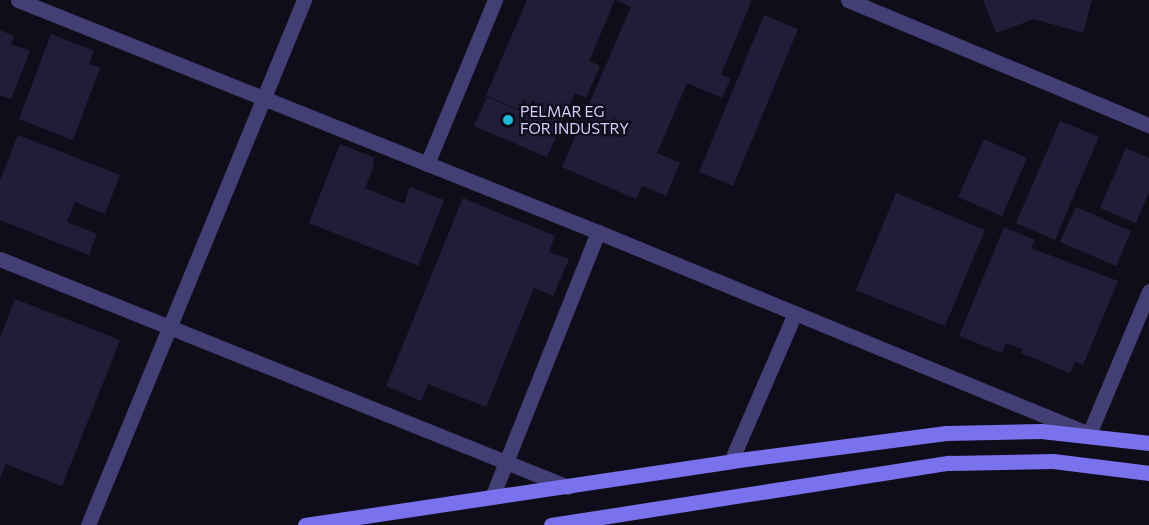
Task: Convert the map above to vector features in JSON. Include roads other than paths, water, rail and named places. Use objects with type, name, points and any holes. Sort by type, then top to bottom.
[{"type":"street","points":[[18,0],[598,232],[1089,434]]},
{"type":"street","points":[[88,525],[304,0]]},
{"type":"street","points":[[427,164],[495,0]]},
{"type":"street","points":[[848,0],[1149,125]]},
{"type":"street","points":[[492,497],[598,232]]},
{"type":"street","points":[[0,259],[568,487]]},
{"type":"street","points":[[1089,434],[1149,291]]},
{"type":"street","points":[[731,461],[795,313]]},
{"type":"street","points":[[305,525],[731,461],[946,433],[1041,431],[1089,434],[1149,443]]},
{"type":"street","points":[[551,525],[950,463],[1053,461],[1149,473]]},
{"type":"place","name":"PELMAR EG FOR INDUSTRY","points":[[508,120]]}]
